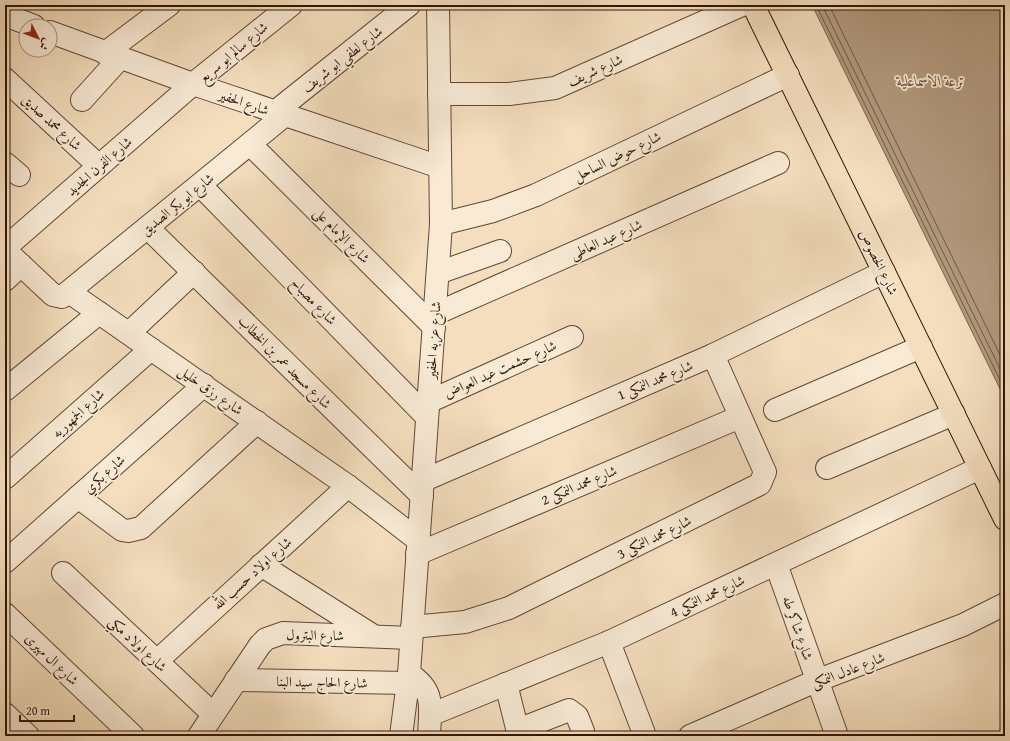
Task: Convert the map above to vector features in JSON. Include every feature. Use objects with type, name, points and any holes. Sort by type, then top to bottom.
[{"type":"main road","name":"شارع الخصوص","points":[[753,5],[1005,519]]},
{"type":"street","points":[[82,100],[113,56],[169,5]]},
{"type":"street","name":"شارع سالم ابو سريع","points":[[193,84],[291,5]]},
{"type":"street","name":"شارع لطفي ابو شريف","points":[[280,114],[409,5]]},
{"type":"street","name":"شارع عزبه الحفير","points":[[401,736],[412,632],[442,224],[438,5]]},
{"type":"street","name":"شارع شريف","points":[[439,94],[509,94],[555,88],[742,5]]},
{"type":"street","points":[[11,12],[21,18]]},
{"type":"street","name":"شارع الحفير","points":[[58,35],[193,84],[440,167]]},
{"type":"street","name":"شارع حوض الساحل","points":[[442,224],[493,211],[536,196],[788,74]]},
{"type":"street","name":"شارع محمد صديق","points":[[5,79],[99,166]]},
{"type":"street","name":"شارع الفرن الجديد","points":[[5,249],[193,84]]},
{"type":"street","name":"شارع ابو بكر الصديق","points":[[69,292],[250,144],[280,114]]},
{"type":"street","name":"شارع الإمام على","points":[[250,144],[434,320]]},
{"type":"street","name":"شارع عبد العاطى","points":[[434,320],[778,163]]},
{"type":"street","name":"شارع مصباح","points":[[200,185],[428,409]]},
{"type":"street","name":"شارع مسجد عمر بن الخطاب","points":[[148,228],[422,489]]},
{"type":"street","points":[[5,249],[54,295],[59,297],[69,292]]},
{"type":"street","points":[[438,273],[500,251]]},
{"type":"street","points":[[5,280],[21,265]]},
{"type":"street","points":[[129,333],[194,272]]},
{"type":"street","name":"شارع محمد النمكى 1","points":[[422,489],[713,355],[884,272]]},
{"type":"street","name":"شارع رزق خليل","points":[[69,292],[348,486],[418,547]]},
{"type":"street","points":[[5,390],[99,313]]},
{"type":"street","name":"شارع حشمت عبد العواض","points":[[428,409],[572,337]]},
{"type":"street","points":[[775,410],[921,347]]},
{"type":"street","name":"شارع الجمهوريه","points":[[5,478],[151,349]]},
{"type":"street","name":"شارع محمد النمكى 3","points":[[412,632],[465,622],[510,608],[757,487],[763,480],[765,472],[713,355]]},
{"type":"street","name":"شارع بكري","points":[[5,562],[204,385]]},
{"type":"street","points":[[827,468],[954,414]]},
{"type":"street","name":"شارع محمد النمكى 2","points":[[418,547],[740,417]]},
{"type":"street","points":[[78,497],[122,530],[135,530],[147,524],[256,422]]},
{"type":"street","name":"شارع محمد النمكى 4","points":[[429,726],[506,684],[609,642],[980,468]]},
{"type":"street","name":"شارع اولاد حسب الله","points":[[157,661],[348,486]]},
{"type":"street","name":"شارع شاكر طه","points":[[776,564],[816,681],[837,736]]},
{"type":"street","points":[[261,565],[373,636]]},
{"type":"street","name":"شارع اولاد مكي","points":[[63,573],[213,714]]},
{"type":"street","name":"شارع عادل النمكى","points":[[690,736],[816,681],[962,625],[1005,604]]},
{"type":"street","name":"شارع ال مهيرى","points":[[5,614],[133,736]]},
{"type":"street","name":"شارع البترول","points":[[199,736],[260,645],[274,635],[283,633],[373,636],[412,632]]},
{"type":"street","points":[[609,642],[645,736]]},
{"type":"street","points":[[408,679],[419,680],[427,690],[431,702],[429,726]]},
{"type":"street","name":"شارع الحاج سيد البنا","points":[[236,680],[408,679]]},
{"type":"street","points":[[506,684],[518,733],[569,710],[578,716],[583,730]]},
{"type":"street","points":[[5,714],[23,734]]},
{"type":"water","name":"ترعة الاسماعلية","points":[[812,5],[1005,5],[1005,399]]}]
